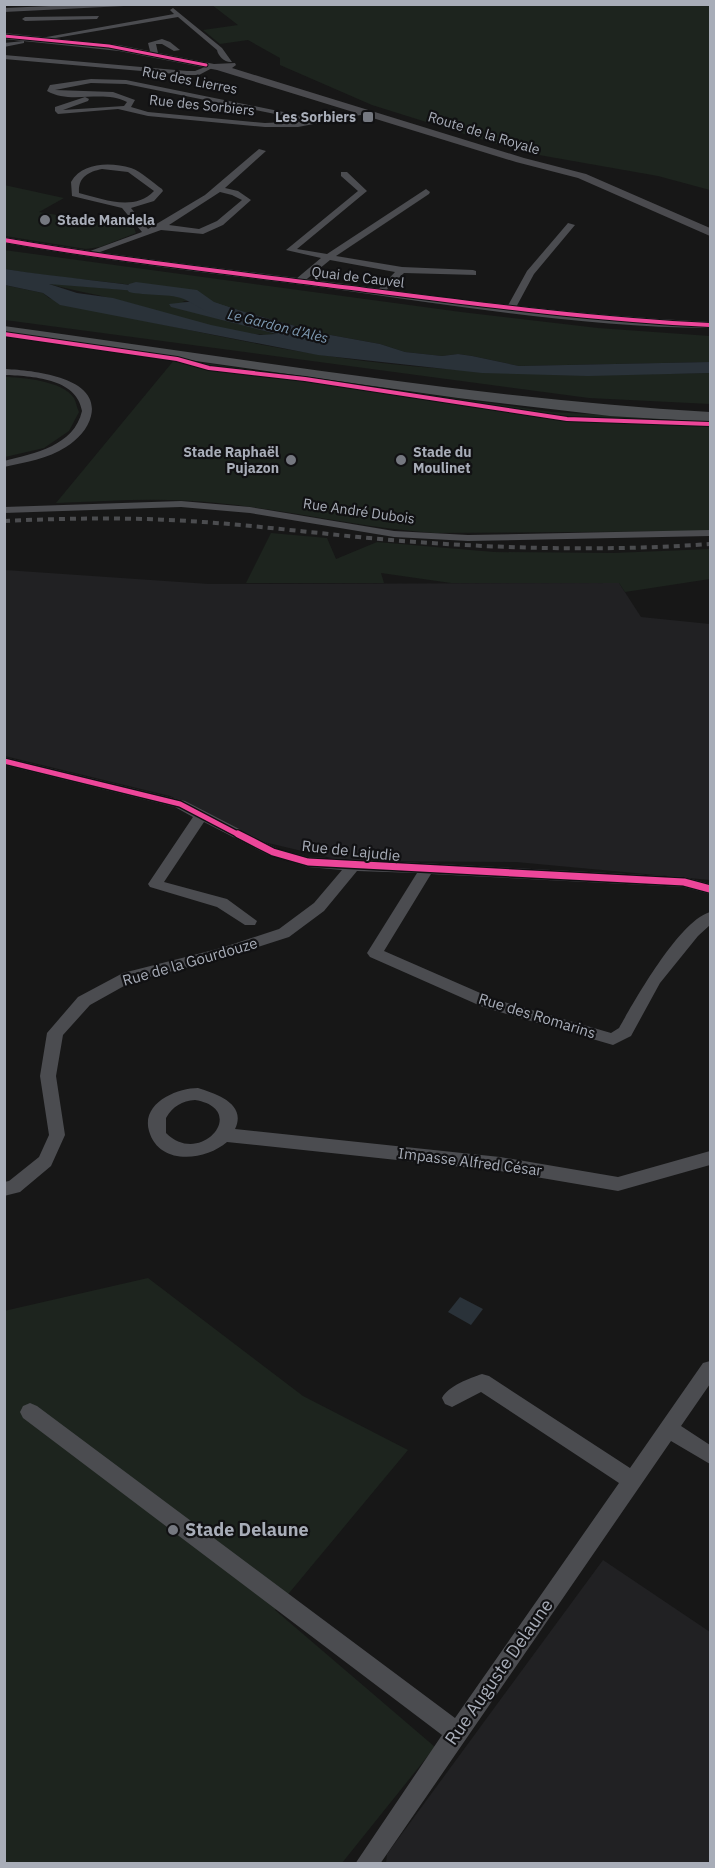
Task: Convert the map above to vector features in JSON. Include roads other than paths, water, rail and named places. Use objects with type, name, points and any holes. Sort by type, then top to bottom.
[{"type":"main road","name":"Route de la Royale","points":[[4,36],[44,39],[218,63],[244,76],[520,160],[582,176],[711,231]]},
{"type":"main road","points":[[4,330],[458,393],[610,411],[711,417]]},
{"type":"street","points":[[6,13],[161,4]]},
{"type":"street","points":[[4,57],[187,73],[196,73],[218,63],[220,49],[166,4]]},
{"type":"street","points":[[15,20],[97,17],[103,15],[105,7]]},
{"type":"street","points":[[44,39],[180,15]]},
{"type":"street","points":[[154,53],[151,43],[160,41],[167,42],[176,50]]},
{"type":"street","points":[[4,45],[22,42]]},
{"type":"street","points":[[12,66],[41,60]]},
{"type":"street","name":"Rue des Lierres","points":[[114,94],[70,94],[51,91],[52,87],[91,81],[126,82],[325,121]]},
{"type":"street","points":[[114,94],[77,100],[58,109],[61,112],[72,113],[111,107],[126,108]]},
{"type":"street","name":"Rue des Sorbiers","points":[[114,94],[132,102],[126,108],[148,114],[265,125],[298,125],[367,113]]},
{"type":"street","points":[[86,254],[161,227],[243,170],[262,151]]},
{"type":"street","points":[[125,206],[142,203],[159,191],[124,168],[96,168],[86,170],[79,176],[74,187],[75,194],[125,206],[147,233]]},
{"type":"street","points":[[344,174],[363,190],[290,250],[402,270],[473,273]]},
{"type":"street","points":[[161,227],[200,232],[220,223],[247,200],[235,193],[216,189]]},
{"type":"street","points":[[299,281],[328,257],[426,192]]},
{"type":"street","points":[[511,309],[530,273],[571,225]]},
{"type":"street","name":"Quai de Cauvel","points":[[4,240],[86,254],[511,309],[612,320],[711,325]]},
{"type":"street","points":[[381,292],[402,270]]},
{"type":"street","points":[[4,372],[32,374],[59,380],[78,390],[87,400],[88,410],[87,418],[81,429],[62,445],[38,456],[4,464]]},
{"type":"street","name":"Rue André Dubois","points":[[4,510],[181,504],[250,510],[394,534],[468,538],[711,533]]},
{"type":"street","name":"Rue de Lajudie","points":[[4,761],[180,804],[273,852],[308,862],[354,867],[543,873],[684,882],[711,889]]},
{"type":"street","points":[[201,816],[155,884],[222,903],[250,921]]},
{"type":"street","name":"Rue de la Gourdouze","points":[[4,1189],[14,1187],[45,1161],[57,1135],[48,1076],[55,1033],[84,1001],[128,977],[225,953],[284,933],[319,907],[354,867]]},
{"type":"street","name":"Rue des Romarins","points":[[427,869],[375,953],[489,1003],[613,1039],[625,1032],[654,980],[693,932],[711,917]]},
{"type":"street","name":"Impasse Alfred César","points":[[225,1135],[500,1164],[618,1184],[711,1158]]},
{"type":"street","name":"Rue Auguste Delaune","points":[[366,1863],[711,1369]]},
{"type":"street","points":[[452,1398],[482,1382],[633,1481]]},
{"type":"street","points":[[30,1412],[457,1733]]},
{"type":"street","points":[[669,1429],[711,1455]]},
{"type":"water","points":[[5,269],[177,292],[49,284],[77,293],[113,298],[211,325],[260,335],[276,334],[171,307],[169,304],[196,301],[197,297],[325,334],[380,344],[405,352],[442,356],[458,354],[519,366],[710,362],[710,373],[588,376],[482,373],[318,355],[60,305],[43,293],[5,285]]},
{"type":"water","points":[[460,1297],[483,1309],[471,1325],[448,1312]]},
{"type":"waterway","name":"Le Gardon d'Alès","points":[[136,288],[190,294],[207,306],[236,316]]},
{"type":"railway","points":[[4,521],[104,518],[178,520],[416,542],[526,548],[636,548],[710,544]]},
{"type":"place","name":"Les Sorbiers","points":[[368,117]]},
{"type":"place","name":"Stade Mandela","points":[[45,220]]},
{"type":"place","name":"Stade Raphaël Pujazon","points":[[291,460]]},
{"type":"place","name":"Stade du Moulinet","points":[[401,460]]},
{"type":"place","name":"Stade Delaune","points":[[173,1530]]}]
